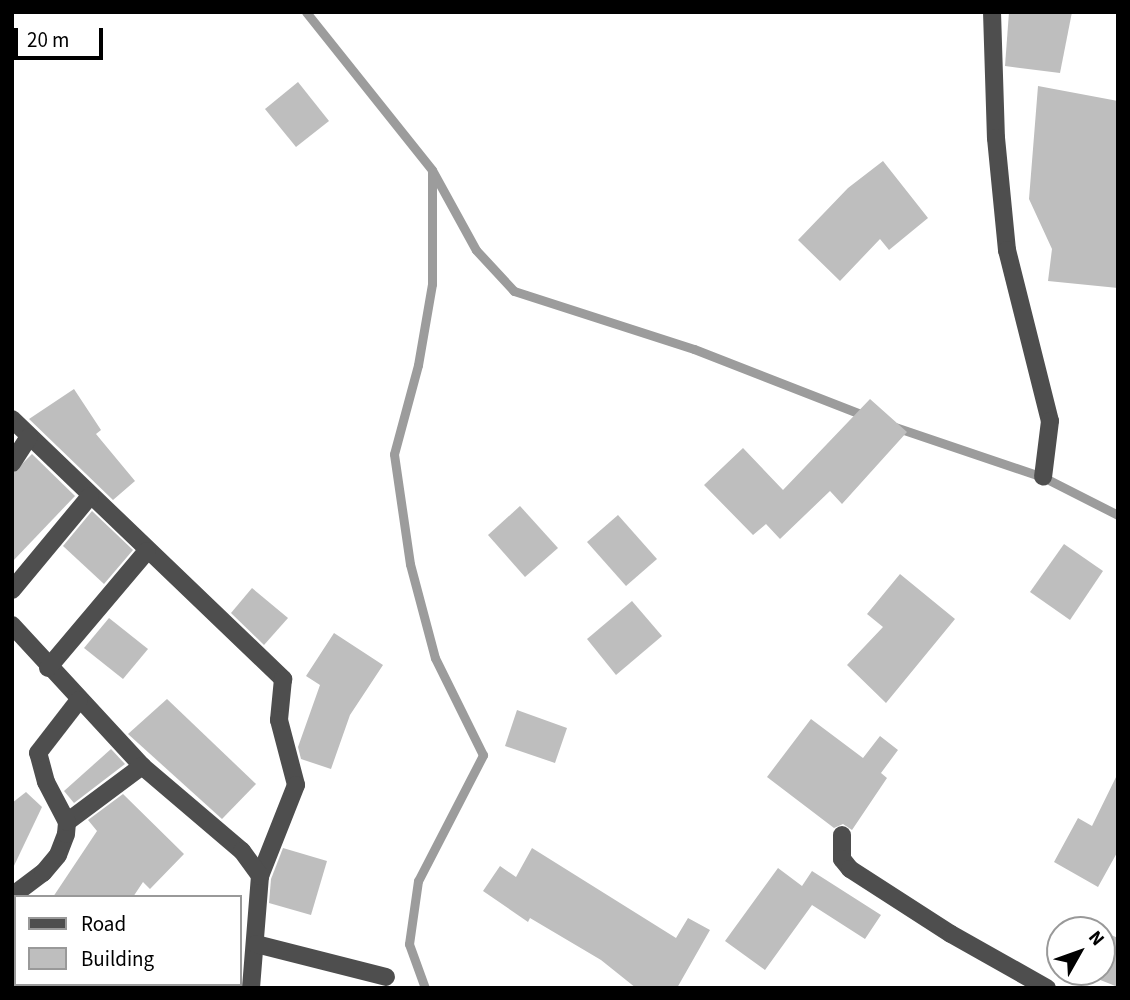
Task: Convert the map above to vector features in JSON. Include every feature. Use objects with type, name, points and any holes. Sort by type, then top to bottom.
[{"type":"street","points":[[992,12],[996,138],[1007,250],[1050,421],[1044,477]]},
{"type":"street","points":[[12,419],[282,679],[279,720],[296,785],[260,876],[251,988]]},
{"type":"street","points":[[12,463],[29,437]]},
{"type":"street","points":[[12,590],[90,496]]},
{"type":"street","points":[[48,668],[147,551]]},
{"type":"street","points":[[12,625],[48,668],[142,766],[242,851],[260,876]]},
{"type":"street","points":[[68,822],[46,782],[38,752],[79,700]]},
{"type":"street","points":[[12,896],[58,855],[68,822],[142,766]]},
{"type":"street","points":[[842,835],[842,859],[850,869],[951,934],[1047,988]]},
{"type":"street","points":[[256,944],[386,976]]},
{"type":"building","points":[[1009,12],[1072,12],[1060,73],[1005,66]]},
{"type":"building","points":[[298,82],[329,121],[296,147],[265,109]]},
{"type":"building","points":[[1038,86],[1118,101],[1118,288],[1048,281],[1052,249],[1029,199]]},
{"type":"building","points":[[883,161],[928,218],[889,250],[880,239],[840,281],[798,240],[848,188]]},
{"type":"building","points":[[74,389],[101,430],[96,434],[135,481],[113,500],[29,419]]},
{"type":"building","points":[[870,399],[907,432],[842,504],[830,491],[780,539],[766,524],[753,535],[704,485],[743,448],[783,490]]},
{"type":"building","points":[[32,454],[75,496],[12,562],[12,474]]},
{"type":"building","points":[[520,506],[558,548],[525,577],[488,535]]},
{"type":"building","points":[[92,511],[133,550],[104,584],[63,546]]},
{"type":"building","points":[[618,515],[657,559],[626,586],[587,542]]},
{"type":"building","points":[[1064,544],[1103,571],[1070,620],[1030,592]]},
{"type":"building","points":[[900,574],[955,619],[886,703],[847,665],[883,627],[867,614]]},
{"type":"building","points":[[252,588],[288,618],[264,645],[231,613]]},
{"type":"building","points":[[632,601],[662,636],[616,675],[587,639]]},
{"type":"building","points":[[109,618],[148,649],[123,679],[84,648]]},
{"type":"building","points":[[334,633],[383,665],[350,715],[331,769],[301,759],[298,747],[320,685],[306,676]]},
{"type":"building","points":[[167,699],[256,784],[222,819],[128,734]]},
{"type":"building","points":[[517,710],[567,728],[555,763],[505,746]]},
{"type":"building","points":[[811,719],[863,758],[880,736],[898,750],[881,773],[887,778],[852,830],[843,824],[834,828],[767,777]]},
{"type":"building","points":[[111,749],[125,764],[74,803],[64,791]]},
{"type":"building","points":[[1118,773],[1118,851],[1098,887],[1054,862],[1078,818],[1092,826]]},
{"type":"building","points":[[26,792],[42,807],[12,870],[12,803]]},
{"type":"building","points":[[123,794],[184,854],[150,889],[143,882],[134,895],[54,895],[97,831],[88,820]]},
{"type":"building","points":[[283,848],[327,861],[311,915],[269,903],[271,879]]},
{"type":"building","points":[[532,848],[676,938],[688,918],[710,930],[677,988],[636,988],[601,960],[530,918],[528,922],[483,891],[500,866],[516,877]]},
{"type":"building","points":[[778,868],[802,886],[812,871],[881,915],[865,939],[812,905],[765,970],[725,941]]},
{"type":"building","points":[[1116,937],[1118,938],[1118,987],[1115,986]]},
{"type":"waterway","points":[[306,12],[432,170],[476,250],[514,291],[694,349],[866,416]]},
{"type":"waterway","points":[[425,988],[409,944],[418,881],[483,755],[435,658],[410,564],[394,454],[418,365],[432,284],[432,172]]},
{"type":"waterway","points":[[895,427],[1043,477],[1118,515]]}]
